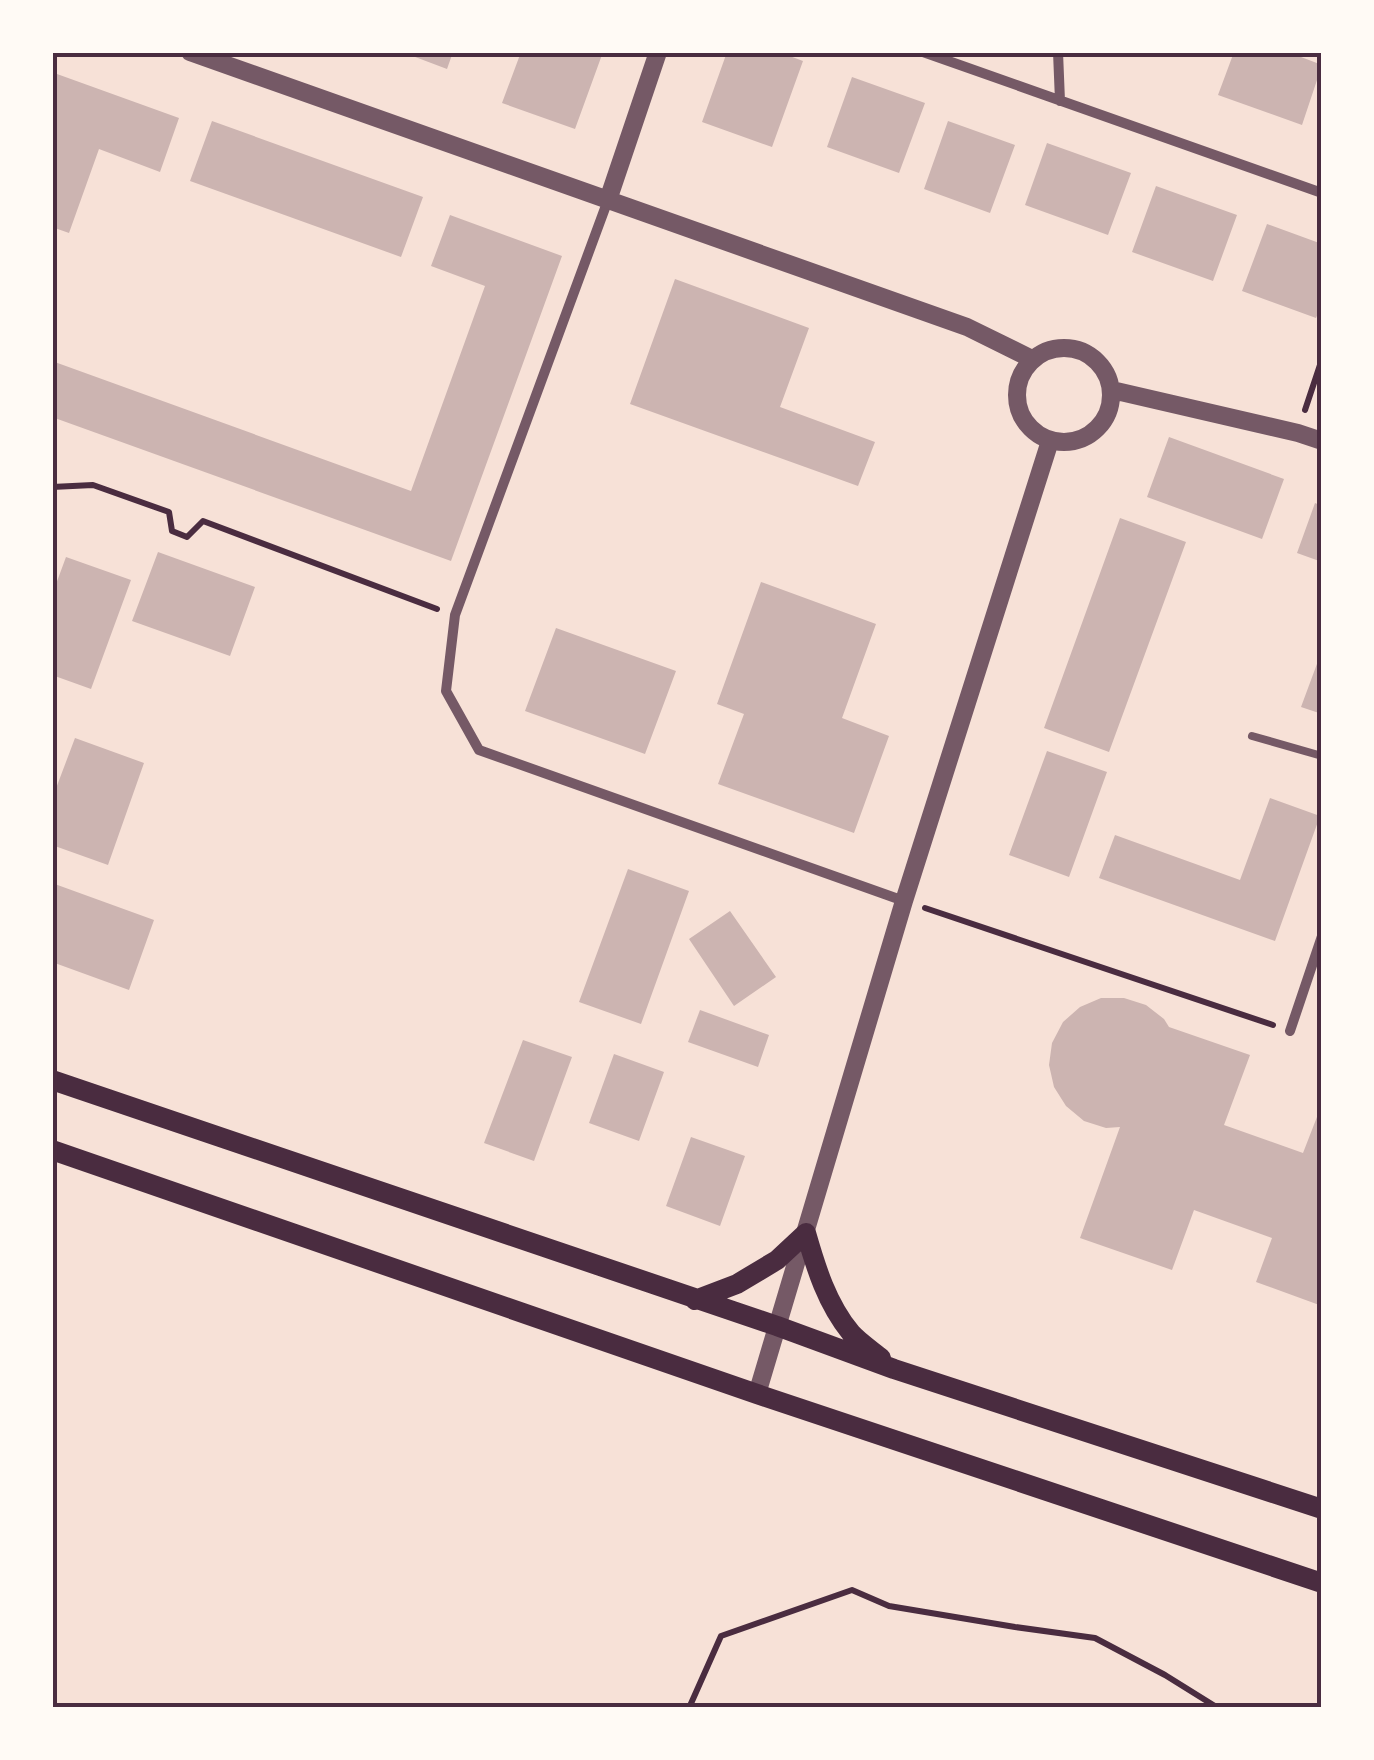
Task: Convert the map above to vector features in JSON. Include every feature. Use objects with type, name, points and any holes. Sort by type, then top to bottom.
[{"type":"main road","points":[[52,1080],[894,1369],[1322,1509]]},
{"type":"main road","points":[[52,1150],[757,1394],[1322,1582]]},
{"type":"main road","points":[[695,1300],[738,1284],[777,1260],[806,1233],[817,1272],[834,1307],[853,1335],[894,1369]]},
{"type":"street","points":[[190,52],[967,327],[1032,359]]},
{"type":"street","points":[[658,52],[608,200],[455,615],[446,690],[479,750],[904,901]]},
{"type":"street","points":[[923,52],[1322,193]]},
{"type":"street","points":[[1058,52],[1060,101]]},
{"type":"street","points":[[1060,347],[1075,348],[1100,363],[1112,390],[1105,420],[1081,440],[1066,443],[1050,441],[1026,425],[1016,398],[1023,370],[1032,359],[1060,347]]},
{"type":"street","points":[[1112,390],[1322,440]]},
{"type":"street","points":[[757,1394],[904,901],[1050,441]]},
{"type":"street","points":[[1290,1031],[1322,936]]},
{"type":"lane","points":[[1252,736],[1322,756]]},
{"type":"path","points":[[1298,433],[1322,359]]},
{"type":"path","points":[[52,486],[94,485],[169,512],[172,530],[187,536],[203,521],[455,615]]},
{"type":"path","points":[[904,901],[1290,1031]]},
{"type":"path","points":[[689,1708],[721,1636],[852,1590],[888,1606],[1095,1638],[1218,1708]]},
{"type":"building","points":[[402,52],[453,52],[447,69]]},
{"type":"building","points":[[521,52],[603,52],[575,129],[502,103]]},
{"type":"building","points":[[727,52],[779,52],[803,61],[772,147],[702,122]]},
{"type":"building","points":[[1234,52],[1288,52],[1322,65],[1302,125],[1218,95]]},
{"type":"building","points":[[57,74],[179,118],[160,172],[99,149],[69,233],[52,227],[52,86]]},
{"type":"building","points":[[852,77],[925,103],[899,173],[827,147]]},
{"type":"building","points":[[212,121],[423,197],[401,257],[190,181]]},
{"type":"building","points":[[948,121],[1015,145],[990,213],[924,189]]},
{"type":"building","points":[[1047,143],[1131,173],[1108,235],[1025,205]]},
{"type":"building","points":[[1156,186],[1237,215],[1213,281],[1132,252]]},
{"type":"building","points":[[450,215],[562,256],[451,561],[52,417],[52,361],[411,491],[485,286],[431,266]]},
{"type":"building","points":[[1267,224],[1322,244],[1322,304],[1316,318],[1242,291]]},
{"type":"building","points":[[675,279],[809,328],[780,407],[875,442],[858,486],[630,404]]},
{"type":"building","points":[[1169,437],[1284,479],[1262,539],[1147,497]]},
{"type":"building","points":[[1315,503],[1322,506],[1322,562],[1297,553]]},
{"type":"building","points":[[1120,518],[1186,542],[1109,752],[1044,728]]},
{"type":"building","points":[[158,552],[255,587],[230,656],[132,621]]},
{"type":"building","points":[[66,557],[131,580],[91,689],[52,675],[52,595]]},
{"type":"building","points":[[761,582],[876,624],[842,718],[889,736],[854,833],[718,784],[744,714],[717,704]]},
{"type":"building","points":[[556,628],[676,671],[645,754],[525,711]]},
{"type":"building","points":[[1322,653],[1322,714],[1301,707]]},
{"type":"building","points":[[75,738],[144,763],[108,865],[52,845],[52,799]]},
{"type":"building","points":[[1047,751],[1107,772],[1069,877],[1009,855]]},
{"type":"building","points":[[1270,798],[1320,816],[1275,941],[1099,878],[1115,835],[1240,880]]},
{"type":"building","points":[[628,869],[689,891],[641,1024],[579,1002]]},
{"type":"building","points":[[52,883],[154,920],[129,990],[52,962]]},
{"type":"building","points":[[730,911],[776,977],[734,1006],[689,939]]},
{"type":"building","points":[[1101,998],[1124,998],[1146,1005],[1169,1027],[1250,1055],[1224,1125],[1303,1153],[1322,1104],[1322,1306],[1256,1282],[1272,1238],[1194,1210],[1172,1270],[1080,1238],[1120,1127],[1106,1128],[1084,1121],[1066,1106],[1054,1087],[1049,1065],[1052,1043],[1063,1022],[1080,1007]]},
{"type":"building","points":[[700,1010],[769,1035],[758,1067],[688,1042]]},
{"type":"building","points":[[523,1040],[572,1057],[534,1161],[484,1143]]},
{"type":"building","points":[[614,1054],[664,1072],[639,1141],[589,1123]]},
{"type":"building","points":[[691,1137],[745,1156],[720,1226],[666,1206]]}]
